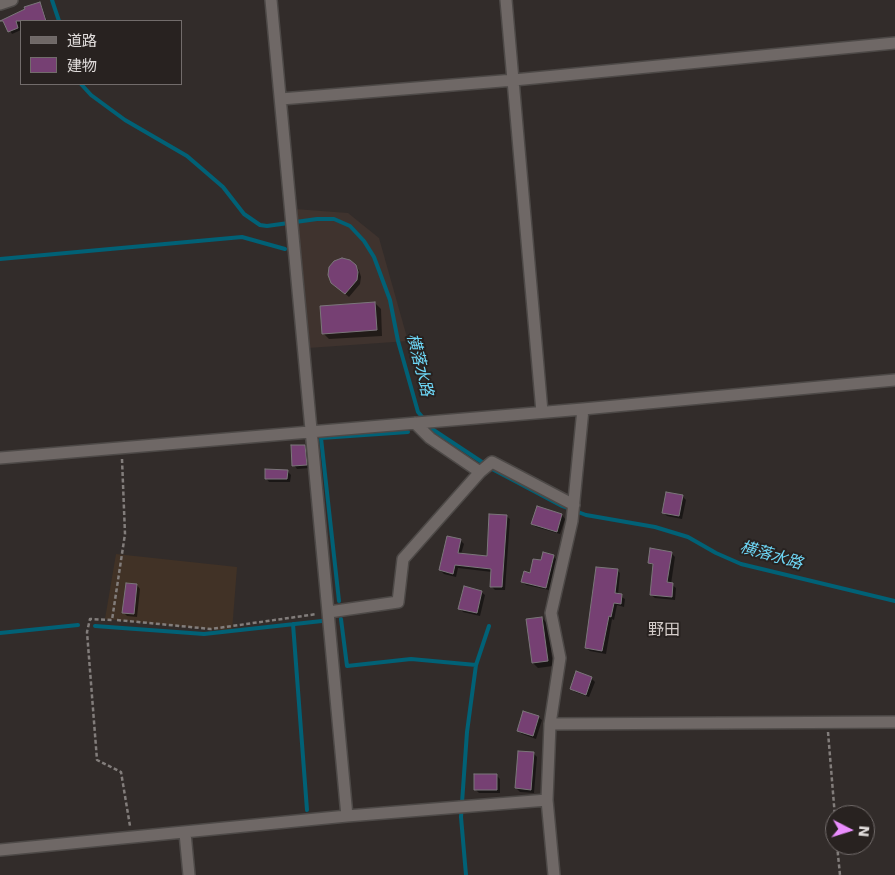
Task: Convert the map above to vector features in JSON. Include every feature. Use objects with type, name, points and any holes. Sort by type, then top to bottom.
[{"type":"street","points":[[0,4],[8,3],[12,0]]},
{"type":"street","points":[[272,0],[347,816]]},
{"type":"street","points":[[506,0],[542,412]]},
{"type":"street","points":[[281,99],[514,80],[895,42]]},
{"type":"street","points":[[0,458],[435,422],[895,380]]},
{"type":"street","points":[[554,875],[547,800],[550,724],[560,658],[551,613],[572,521],[583,409]]},
{"type":"street","points":[[415,423],[430,438],[480,472]]},
{"type":"street","points":[[328,612],[398,602],[403,559],[480,472],[492,462],[574,505]]},
{"type":"street","points":[[550,724],[895,722]]},
{"type":"street","points":[[0,850],[347,816],[547,800]]},
{"type":"street","points":[[185,833],[189,875]]},
{"type":"path","points":[[122,448],[125,534],[112,620],[90,619],[87,632],[97,760],[121,772],[132,838]]},
{"type":"path","points":[[117,620],[212,629],[328,612]]},
{"type":"path","points":[[827,723],[834,805]]},
{"type":"path","points":[[839,855],[840,875]]},
{"type":"shaded area","points":[[295,209],[348,213],[379,238],[408,341],[308,348]]},
{"type":"shaded area","points":[[116,554],[237,567],[232,631],[105,619]]},
{"type":"building","points":[[40,2],[46,20],[16,21],[18,28],[8,32],[3,21],[0,21],[25,9],[24,7]]},
{"type":"building","points":[[342,258],[350,260],[356,265],[358,272],[357,280],[345,294],[331,283],[328,275],[329,267],[334,261]]},
{"type":"building","points":[[375,302],[377,330],[322,334],[320,306]]},
{"type":"building","points":[[291,445],[305,445],[307,465],[292,466]]},
{"type":"building","points":[[265,469],[288,470],[287,479],[265,479]]},
{"type":"building","points":[[666,492],[683,495],[679,516],[662,513]]},
{"type":"building","points":[[537,506],[562,514],[557,532],[531,524]]},
{"type":"building","points":[[489,514],[507,515],[502,587],[490,587],[491,569],[455,565],[453,574],[439,570],[447,536],[461,539],[458,553],[487,556]]},
{"type":"building","points":[[650,548],[672,552],[667,582],[673,583],[672,597],[650,595],[653,564],[648,563]]},
{"type":"building","points":[[543,552],[554,555],[546,588],[521,582],[524,571],[530,573],[533,559],[541,560]]},
{"type":"building","points":[[596,567],[618,569],[615,593],[622,594],[621,604],[614,603],[611,617],[609,616],[602,651],[585,648]]},
{"type":"building","points":[[126,583],[137,584],[134,614],[122,613]]},
{"type":"building","points":[[464,586],[482,591],[477,613],[458,609]]},
{"type":"building","points":[[542,617],[548,661],[532,663],[526,619]]},
{"type":"building","points":[[576,671],[592,677],[586,695],[570,689]]},
{"type":"building","points":[[523,711],[539,716],[533,736],[517,731]]},
{"type":"building","points":[[518,751],[534,752],[531,790],[515,788]]},
{"type":"building","points":[[474,774],[497,774],[497,790],[474,790]]},
{"type":"waterway","name":"横落水路","points":[[52,0],[59,20]]},
{"type":"waterway","name":"横落水路","points":[[82,85],[91,95],[125,120],[187,156],[223,187],[244,214],[260,225],[267,226],[317,219],[334,219],[350,226],[364,241],[374,257],[390,300],[398,341],[418,412],[424,419]]},
{"type":"waterway","points":[[0,259],[242,237],[285,249]]},
{"type":"waterway","name":"横落水路","points":[[428,425],[494,470],[562,506],[586,515],[655,527],[688,537],[716,553],[741,564],[895,601]]},
{"type":"waterway","points":[[339,601],[321,438],[408,432]]},
{"type":"waterway","points":[[341,619],[347,666],[411,659],[476,665]]},
{"type":"waterway","points":[[95,626],[204,634],[322,621]]},
{"type":"waterway","points":[[293,624],[307,810]]},
{"type":"waterway","points":[[0,633],[78,625]]},
{"type":"waterway","points":[[466,875],[461,817],[467,732],[476,665],[489,626]]},
{"type":"district","name":"野田","points":[[664,631]]}]
